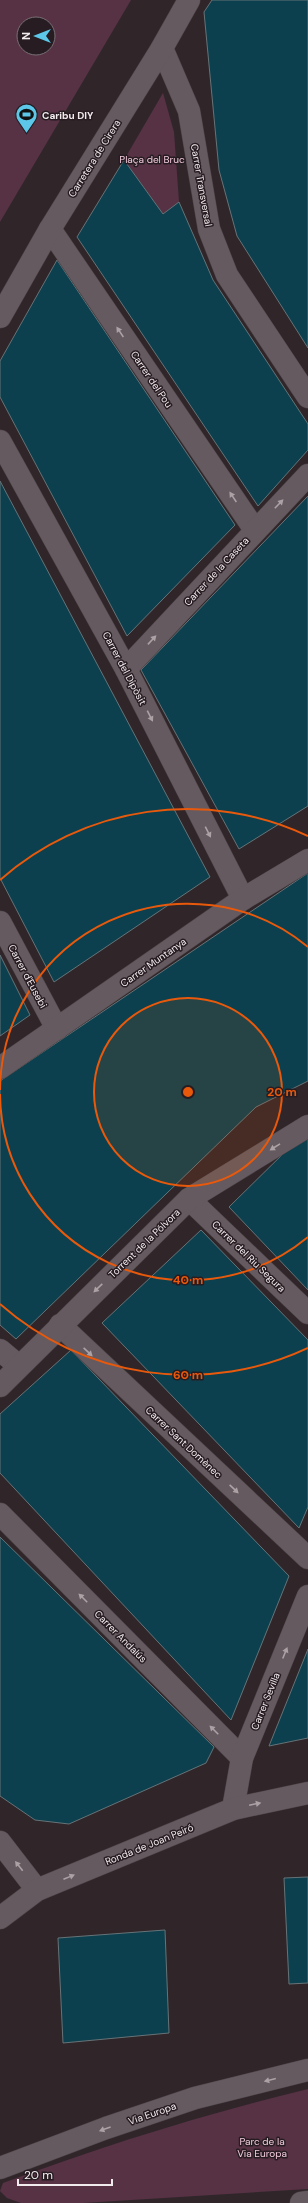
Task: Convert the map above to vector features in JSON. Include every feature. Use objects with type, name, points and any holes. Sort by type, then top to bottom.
[{"type":"street","name":"Carretera de Cirera","points":[[0,317],[50,229],[162,48],[189,0]]},
{"type":"street","name":"Carrer Transversal","points":[[162,48],[189,111],[209,229],[227,274],[308,397]]},
{"type":"street","name":"Carrer del Pou","points":[[50,229],[255,530]]},
{"type":"street","name":"Carrer del Dipòsit","points":[[0,440],[126,669],[243,899]]},
{"type":"street","name":"Carrer de la Caseta","points":[[126,669],[308,475]]},
{"type":"street","name":"Carrer Muntanya","points":[[0,1068],[243,899],[308,860]]},
{"type":"street","name":"Carrer d'Eusebi","points":[[0,922],[57,1029]]},
{"type":"street","name":"Torrent de la Pólvora","points":[[0,1386],[189,1199],[308,1126]]},
{"type":"street","name":"Carrer del Riu Segura","points":[[189,1199],[308,1313]]},
{"type":"street","name":"Carrer Sant Domènec","points":[[60,1325],[308,1558]]},
{"type":"street","points":[[0,1350],[19,1366]]},
{"type":"street","name":"Carrer Andalús","points":[[0,1514],[242,1758]]},
{"type":"street","name":"Carrer Sevilla","points":[[233,1809],[242,1758],[308,1596]]},
{"type":"street","name":"Ronda de Joan Peiró","points":[[0,1918],[37,1890],[233,1809],[308,1793]]},
{"type":"street","points":[[0,1842],[37,1890]]},
{"type":"street","name":"Via Europa","points":[[0,2168],[106,2128],[195,2098],[308,2070]]},
{"type":"street","points":[[301,2203],[308,2202]]},
{"type":"green space","name":"Caribu DIY","points":[[0,0],[131,0],[0,222]]},
{"type":"green space","name":"Plaça del Bruc","points":[[163,93],[174,132],[179,202],[163,214],[124,160]]},
{"type":"green space","name":"Parc de la Via Europa","points":[[308,2089],[308,2189],[83,2203],[21,2203],[7,2198],[0,2191],[3,2183],[78,2156],[192,2120]]},
{"type":"building","points":[[212,0],[308,0],[308,348],[237,236],[219,170],[204,12]]},
{"type":"building","points":[[124,160],[163,214],[179,202],[213,280],[308,424],[308,450],[258,506],[77,237]]},
{"type":"building","points":[[57,260],[235,525],[127,636],[0,397],[0,361]]},
{"type":"building","points":[[0,481],[210,877],[54,982],[0,878]]},
{"type":"building","points":[[308,496],[308,806],[239,849],[141,670]]},
{"type":"building","points":[[308,873],[308,1081],[256,1107],[16,1339],[0,1325],[0,1081]]},
{"type":"building","points":[[0,955],[30,1015],[0,1036]]},
{"type":"building","points":[[308,1135],[308,1290],[229,1207],[292,1145]]},
{"type":"building","points":[[201,1230],[308,1340],[308,1507],[299,1528],[102,1323]]},
{"type":"building","points":[[71,1350],[289,1576],[231,1720],[0,1473],[0,1414]]},
{"type":"building","points":[[0,1537],[214,1747],[206,1763],[69,1824],[35,1820],[0,1796]]},
{"type":"building","points":[[308,1649],[308,1738],[269,1746]]},
{"type":"building","points":[[308,1877],[308,1983],[289,1984],[284,1878]]},
{"type":"building","points":[[165,1930],[169,2033],[63,2043],[58,1938]]},
{"type":"place","name":"Caribu DIY","points":[[26,134]]}]
